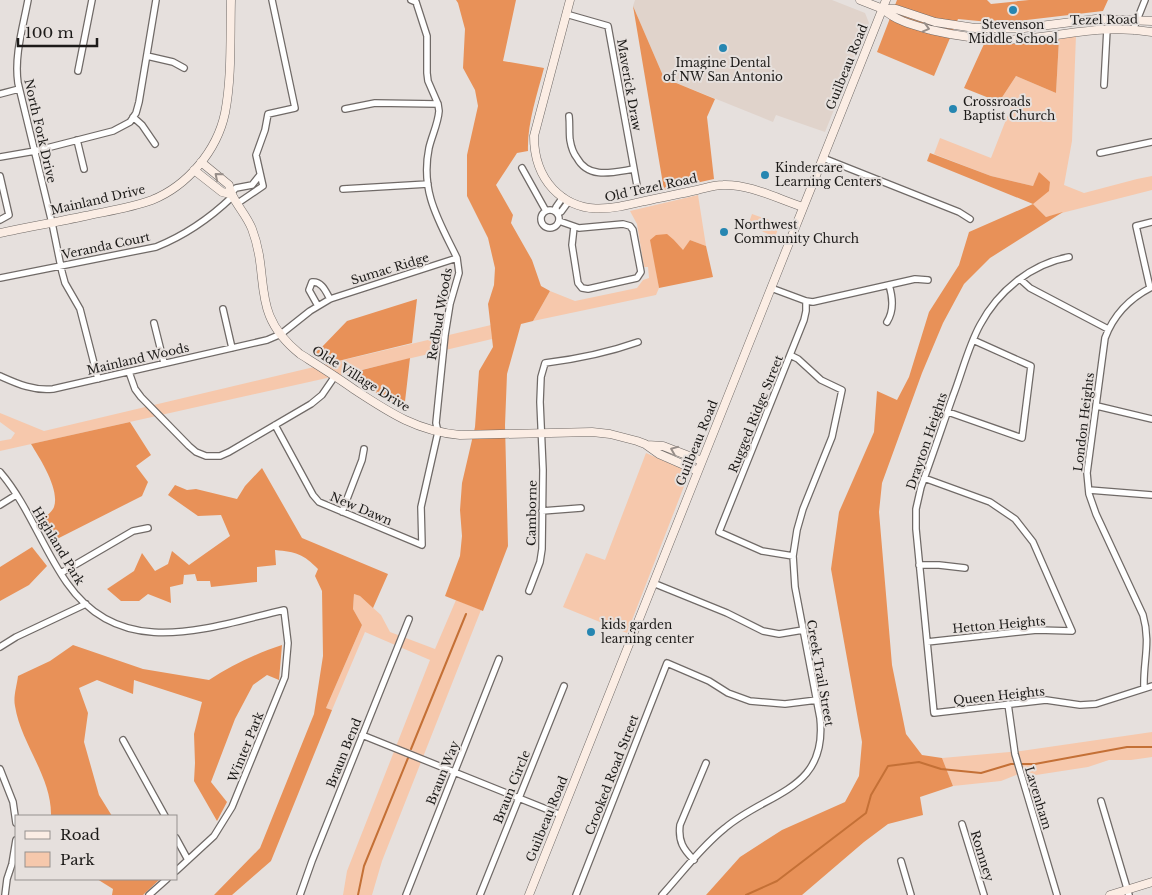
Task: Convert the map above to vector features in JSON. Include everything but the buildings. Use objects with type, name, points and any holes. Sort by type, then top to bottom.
[{"type":"main road","name":"Mainland Drive","points":[[0,233],[132,206],[154,199],[178,185],[194,170],[216,139],[224,114],[228,91],[231,0]]},
{"type":"main road","name":"Old Tezel Road","points":[[570,0],[535,129],[534,143],[540,171],[548,183],[566,199],[589,208],[610,209],[725,184],[750,189],[803,207]]},
{"type":"main road","name":"Tezel Road","points":[[860,0],[883,9],[893,18],[921,27],[982,39],[1021,39],[1107,29],[1152,32]]},
{"type":"main road","name":"Guilbeau Road","points":[[529,895],[886,0]]},
{"type":"main road","name":"Tezel Road","points":[[883,9],[896,9],[941,23],[992,30],[1096,19],[1152,22]]},
{"type":"main road","name":"Olde Village Drive","points":[[201,162],[229,185],[231,195],[238,203],[252,229],[258,251],[265,304],[281,334],[300,354],[398,417],[412,424],[438,432],[460,435],[600,433],[623,437],[645,444],[663,446],[702,462]]},
{"type":"main road","name":"Olde Village Drive","points":[[194,170],[222,192],[231,195]]},
{"type":"main road","name":"Olde Village Drive","points":[[645,444],[659,454],[698,470]]},
{"type":"main road","points":[[1110,895],[1128,892],[1152,882]]},
{"type":"street","name":"North Fork Drive","points":[[28,0],[16,72],[19,89],[52,223],[60,266],[65,283],[80,310],[98,379]]},
{"type":"street","points":[[78,71],[92,0]]},
{"type":"street","points":[[0,158],[113,131],[133,118],[139,102],[156,0]]},
{"type":"street","points":[[238,203],[263,186],[256,155],[265,130],[268,114],[294,108],[272,0]]},
{"type":"street","points":[[1133,30],[1145,0]]},
{"type":"street","name":"Redbud Woods","points":[[413,1],[427,36],[426,73],[438,104],[439,118],[428,156],[429,196],[457,258],[459,273],[450,304],[441,362],[436,423],[438,432],[421,507],[422,545]]},
{"type":"street","name":"Maverick Draw","points":[[566,14],[608,26],[638,191]]},
{"type":"street","points":[[1104,85],[1107,29]]},
{"type":"street","points":[[147,56],[173,62],[184,68]]},
{"type":"street","points":[[0,94],[19,89]]},
{"type":"street","points":[[345,109],[375,102],[438,104]]},
{"type":"street","points":[[569,116],[572,149],[580,163],[586,168],[600,174],[634,169]]},
{"type":"street","points":[[133,118],[142,124],[155,144]]},
{"type":"street","points":[[77,140],[84,169]]},
{"type":"street","points":[[1100,153],[1152,142]]},
{"type":"street","points":[[823,158],[959,212],[970,219]]},
{"type":"street","points":[[522,168],[546,211]]},
{"type":"street","name":"Veranda Court","points":[[0,278],[141,250],[168,242],[195,228],[217,212],[236,188],[252,185],[260,175]]},
{"type":"street","points":[[0,176],[9,215],[0,220]]},
{"type":"street","points":[[343,189],[428,184]]},
{"type":"street","points":[[559,221],[554,227],[545,226],[541,219],[546,211],[561,212],[566,199]]},
{"type":"street","points":[[556,212],[559,221]]},
{"type":"street","points":[[559,221],[574,227],[594,228],[623,224],[630,226],[633,230],[641,272],[637,278],[588,289],[582,288],[578,283],[572,245],[574,227]]},
{"type":"street","points":[[1151,288],[1136,226],[1152,222]]},
{"type":"street","name":"Drayton Heights","points":[[934,713],[915,519],[924,478],[973,340],[988,312],[1006,290],[1020,279],[1043,264],[1068,257]]},
{"type":"street","name":"Sumac Ridge","points":[[281,334],[330,299],[457,258]]},
{"type":"street","points":[[771,288],[806,301],[821,301],[915,279],[928,280]]},
{"type":"street","points":[[1020,279],[1030,288],[1108,329]]},
{"type":"street","points":[[318,306],[309,290],[312,282],[320,284],[330,299]]},
{"type":"street","points":[[887,322],[891,316],[892,308],[888,285]]},
{"type":"street","name":"London Heights","points":[[1144,688],[1148,643],[1143,615],[1096,514],[1088,490],[1087,463],[1097,406],[1102,355],[1108,329],[1125,306],[1139,294],[1151,288]]},
{"type":"street","name":"Rugged Ridge Street","points":[[793,556],[762,551],[719,532],[790,355],[805,314],[806,301]]},
{"type":"street","points":[[223,309],[232,348]]},
{"type":"street","points":[[154,323],[164,364]]},
{"type":"street","name":"Mainland Woods","points":[[0,376],[26,387],[44,390],[53,389],[267,340],[281,334]]},
{"type":"street","points":[[948,412],[1022,438],[1031,366],[973,340]]},
{"type":"street","name":"Camborne","points":[[529,591],[541,556],[543,470],[540,434],[541,377],[545,363],[609,352],[638,342]]},
{"type":"street","name":"Creek Trail Street","points":[[662,895],[725,828],[756,806],[793,787],[804,776],[816,756],[820,741],[820,725],[816,700],[795,587],[793,556],[803,509],[832,437],[842,390],[821,380],[798,359],[790,355]]},
{"type":"street","points":[[129,372],[141,397],[189,446],[206,456],[220,456],[229,452],[317,400],[335,376]]},
{"type":"street","points":[[1097,406],[1152,419]]},
{"type":"street","name":"New Dawn","points":[[275,425],[316,498],[326,505],[422,545]]},
{"type":"street","points":[[342,512],[362,460],[364,449]]},
{"type":"street","name":"Highland Park","points":[[0,472],[16,495],[75,594],[103,617],[129,629],[163,634],[192,631],[284,610]]},
{"type":"street","name":"Hetton Heights","points":[[924,478],[990,502],[1007,512],[1018,523],[1033,542],[1072,631],[1037,630],[927,642]]},
{"type":"street","points":[[1088,490],[1152,495]]},
{"type":"street","points":[[0,505],[16,495]]},
{"type":"street","points":[[542,510],[581,508]]},
{"type":"street","points":[[61,573],[134,531],[148,528]]},
{"type":"street","points":[[920,566],[939,565],[965,568]]},
{"type":"street","points":[[653,582],[763,630],[779,634],[803,630]]},
{"type":"street","points":[[0,647],[16,637],[86,604]]},
{"type":"street","name":"Winter Park","points":[[178,869],[214,836],[226,820],[281,689],[288,656],[288,632],[284,610]]},
{"type":"street","name":"Braun Bend","points":[[300,895],[409,619]]},
{"type":"street","name":"Braun Way","points":[[406,895],[499,659]]},
{"type":"street","name":"Crooked Road Street","points":[[576,895],[667,663],[709,681],[728,693],[750,701],[784,704],[816,700]]},
{"type":"street","name":"Braun Circle","points":[[480,895],[564,686]]},
{"type":"street","name":"Queen Heights","points":[[934,713],[1046,700],[1080,705],[1096,704],[1152,686]]},
{"type":"street","name":"Lavenham","points":[[1008,704],[1015,754],[1057,895]]},
{"type":"street","points":[[362,735],[561,815]]},
{"type":"street","points":[[123,740],[163,815]]},
{"type":"street","points":[[694,860],[680,843],[680,825],[706,763]]},
{"type":"street","points":[[0,769],[13,802],[15,816]]},
{"type":"street","points":[[1101,801],[1128,892]]},
{"type":"street","name":"Romney","points":[[962,824],[984,895]]},
{"type":"street","points":[[178,842],[188,860]]},
{"type":"street","points":[[6,895],[7,879],[15,846]]},
{"type":"street","points":[[901,860],[911,895]]},
{"type":"street","points":[[149,895],[166,880]]},
{"type":"shaded area","points":[[456,0],[516,0],[503,61],[544,68],[531,120],[528,151],[517,153],[496,185],[513,215],[511,223],[532,260],[541,286],[550,291],[533,321],[521,324],[507,374],[505,425],[508,546],[483,611],[445,596],[460,556],[462,483],[475,427],[479,371],[493,347],[488,304],[494,285],[495,268],[488,238],[467,196],[467,155],[478,106],[475,90],[463,68],[465,29]]},
{"type":"shaded area","points":[[635,0],[832,0],[865,13],[869,23],[825,132],[776,115],[773,122],[664,78],[633,6]]},
{"type":"shaded area","points":[[897,0],[987,0],[991,4],[1029,0],[1108,0],[1103,11],[1009,22],[958,19],[934,76],[877,52]]},
{"type":"shaded area","points":[[633,6],[664,78],[715,99],[707,117],[714,179],[664,190]]},
{"type":"shaded area","points":[[1059,39],[1056,93],[1016,76],[999,102],[964,88],[984,44],[1036,43]]},
{"type":"shaded area","points":[[930,153],[991,176],[1033,186],[1039,172],[1050,182],[1049,191],[1033,204],[927,161]]},
{"type":"shaded area","points":[[1033,204],[1046,217],[1063,212],[990,258],[964,284],[943,323],[922,373],[882,483],[879,512],[892,665],[906,734],[922,755],[942,758],[953,786],[920,797],[923,815],[888,824],[802,895],[706,895],[740,857],[782,830],[845,802],[859,776],[862,742],[831,569],[839,512],[874,432],[877,391],[897,400],[909,377],[929,312],[959,265],[969,232]]},
{"type":"shaded area","points":[[667,234],[683,250],[690,240],[706,246],[713,277],[659,288],[650,240],[656,235]]},
{"type":"shaded area","points":[[417,299],[412,343],[334,362],[314,352],[320,349],[347,321]]},
{"type":"shaded area","points":[[410,358],[404,410],[346,374]]},
{"type":"shaded area","points":[[130,422],[151,455],[136,466],[148,482],[142,496],[53,541],[41,521],[54,507],[55,500],[52,483],[31,444]]},
{"type":"shaded area","points":[[262,468],[302,538],[388,574],[373,608],[360,596],[354,594],[353,609],[362,625],[326,708],[332,710],[271,861],[232,895],[214,895],[260,848],[314,714],[323,656],[322,591],[315,576],[318,569],[299,555],[275,550],[276,565],[257,567],[257,582],[211,587],[210,581],[197,581],[195,574],[184,575],[183,584],[170,587],[171,603],[148,594],[139,601],[121,601],[107,589],[134,571],[142,553],[155,571],[168,564],[172,551],[189,565],[230,536],[221,515],[198,516],[168,495],[175,485],[187,490],[196,489],[237,499],[245,486]]},
{"type":"shaded area","points":[[32,547],[47,566],[29,585],[0,601],[0,567]]},
{"type":"shaded area","points":[[73,645],[143,669],[209,680],[244,660],[282,645],[279,680],[267,675],[253,685],[235,719],[211,782],[227,802],[217,821],[194,781],[194,734],[202,702],[134,680],[133,694],[97,680],[79,688],[88,713],[84,742],[99,795],[111,815],[51,815],[47,788],[23,734],[15,706],[18,676],[50,661]]},
{"type":"shaded area","points":[[99,880],[159,880],[143,895],[112,895],[113,889]]},
{"type":"green space","points":[[1076,35],[1072,141],[1064,185],[1084,193],[1152,176],[1152,190],[1046,217],[1033,204],[1040,172],[1033,186],[991,176],[934,154],[940,138],[991,158],[1011,107],[999,102],[1016,76],[1056,93],[1059,39]]},
{"type":"green space","points":[[698,195],[706,246],[690,240],[683,251],[674,240],[651,240],[659,288],[656,295],[533,321],[550,291],[575,301],[637,288],[643,280],[649,278],[648,267],[644,267],[637,224],[630,211]]},
{"type":"green space","points":[[752,214],[780,224],[775,237],[748,225]]},
{"type":"green space","points":[[491,325],[492,339],[0,451],[0,441],[11,439],[15,433],[0,422],[0,413],[44,431]]},
{"type":"green space","points":[[646,453],[687,471],[688,476],[627,633],[563,607],[586,553],[605,560]]},
{"type":"green space","points":[[354,594],[360,596],[381,615],[390,632],[435,649],[456,600],[481,610],[382,861],[372,895],[343,895],[347,871],[430,660],[365,632],[332,710],[326,708],[362,625],[353,609]]},
{"type":"green space","points":[[1152,732],[1152,757],[1131,760],[1109,760],[1088,767],[1036,775],[1026,771],[1001,781],[953,786],[942,758],[1021,751]]},
{"type":"waterway","points":[[411,749],[466,614]]},
{"type":"waterway","points":[[746,895],[777,881],[866,813],[871,795],[888,766],[919,762],[941,769],[981,773],[1011,764],[1035,764],[1127,747],[1152,747]]},
{"type":"waterway","points":[[358,895],[364,866],[408,758]]},
{"type":"place","name":"Stevenson Middle School","points":[[1013,10]]},
{"type":"place","name":"Imagine Dental of NW San Antonio","points":[[723,48]]},
{"type":"place","name":"Crossroads Baptist Church","points":[[953,109]]},
{"type":"place","name":"Kindercare Learning Centers","points":[[765,175]]},
{"type":"place","name":"Northwest Community Church","points":[[724,232]]},
{"type":"place","name":"kids garden learning center","points":[[591,632]]}]
